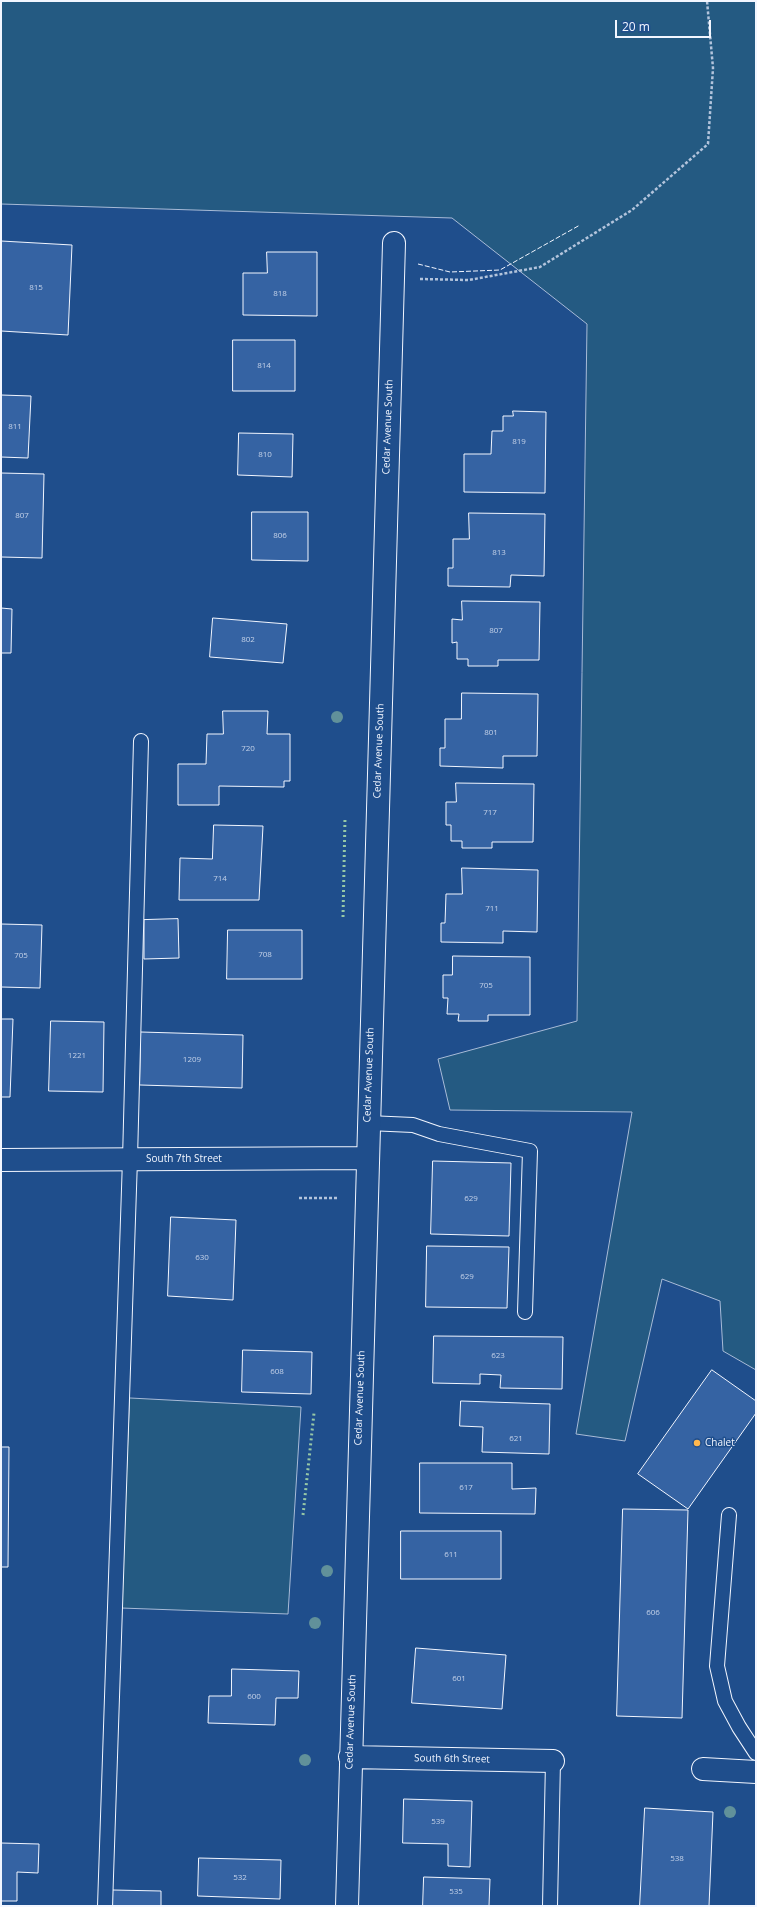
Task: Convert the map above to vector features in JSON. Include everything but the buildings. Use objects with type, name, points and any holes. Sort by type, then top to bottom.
[{"type":"street","name":"Cedar Avenue South","points":[[347,1906],[350,1757],[394,243]]},
{"type":"street","name":"South 7th Street","points":[[1,1160],[367,1158]]},
{"type":"street","name":"South 6th Street","points":[[350,1757],[553,1761]]},
{"type":"street","points":[[703,1769],[756,1772]]},
{"type":"lane","points":[[105,1906],[130,1159],[141,741]]},
{"type":"lane","points":[[368,1124],[413,1125],[439,1134],[530,1151],[525,1312]]},
{"type":"lane","points":[[729,1515],[717,1666],[726,1701],[739,1727],[756,1753]]},
{"type":"lane","points":[[550,1906],[553,1761]]},
{"type":"path","points":[[393,278],[469,280],[540,267],[632,210],[708,144],[713,68],[707,1]]},
{"type":"path","points":[[299,1198],[366,1198]]},
{"type":"shaded area","points":[[1,1],[756,1],[756,1370],[723,1351],[720,1301],[662,1279],[625,1441],[576,1434],[632,1112],[450,1110],[438,1059],[577,1021],[587,324],[452,218],[1,204]]},
{"type":"shaded area","points":[[130,1398],[301,1407],[288,1614],[121,1608]]},
{"type":"hedge","points":[[343,917],[345,818]]},
{"type":"hedge","points":[[303,1515],[314,1413]]},
{"type":"fence","points":[[418,264],[450,272],[500,270],[580,225]]},
{"type":"place","name":"Chalet","points":[[697,1443]]}]
